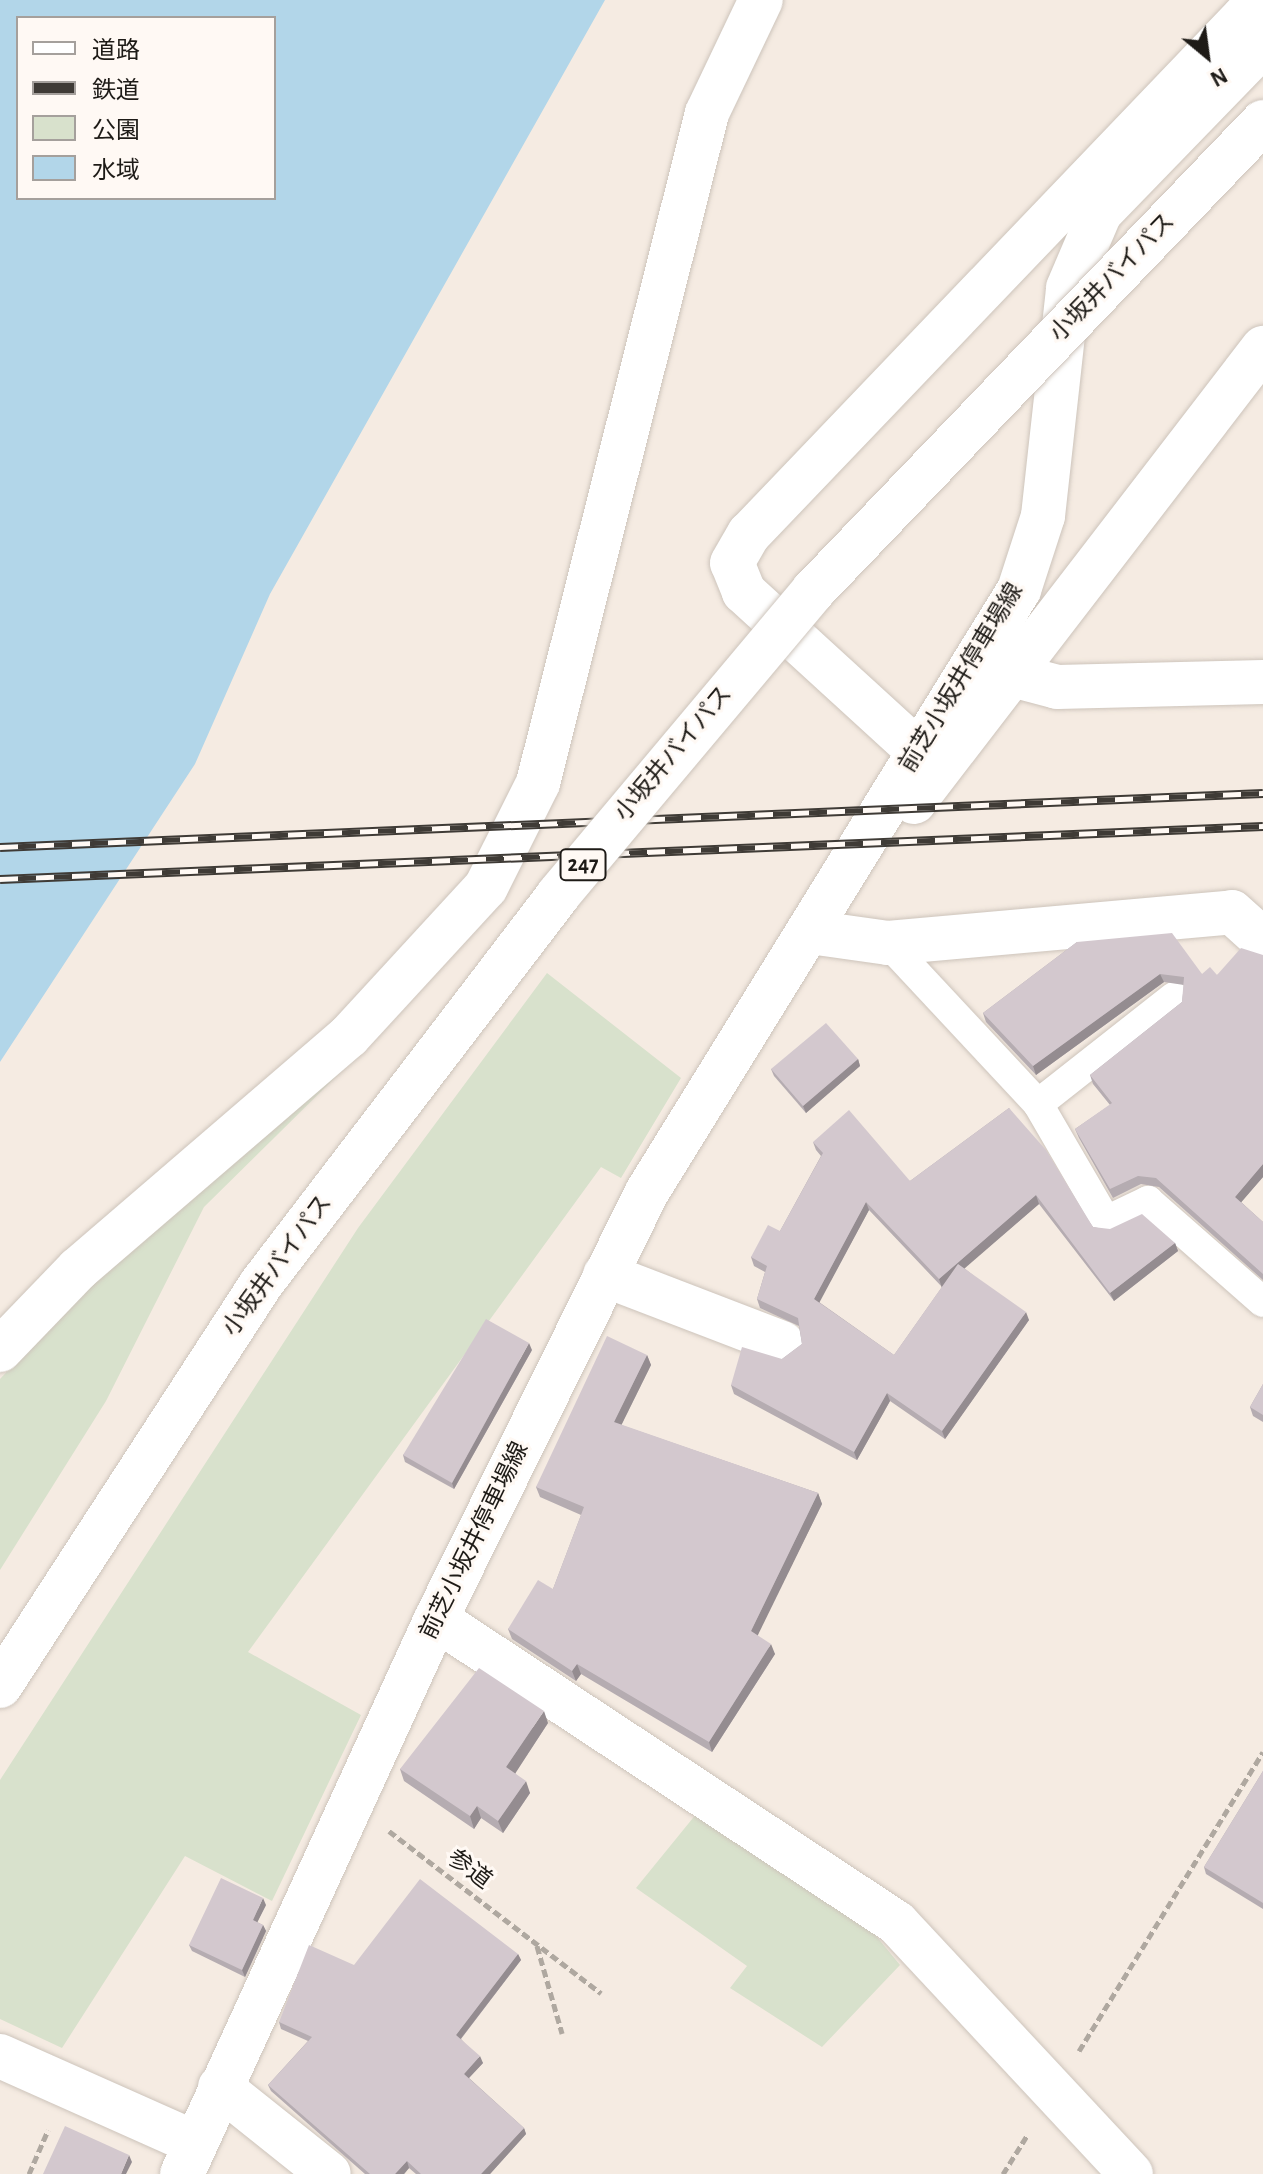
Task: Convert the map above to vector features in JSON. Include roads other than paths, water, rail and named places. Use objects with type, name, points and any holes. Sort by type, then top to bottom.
[{"type":"main road","points":[[0,1350],[78,1269],[349,1036],[486,887],[538,783],[707,113],[761,0]]},
{"type":"main road","points":[[918,751],[744,592],[732,563],[749,534],[1260,0]]},
{"type":"main road","name":"前芝小坂井停車場線","points":[[189,2158],[436,1619],[605,1275],[707,1088],[810,932],[1019,590],[1043,516],[1068,288],[1100,213],[1263,45]]},
{"type":"main road","name":"小坂井バイパス","points":[[0,1686],[261,1284],[558,895],[813,591],[1263,122]]},
{"type":"main road","name":"前芝小坂井停車場線","points":[[810,932],[1016,676],[1263,348]]},
{"type":"main road","points":[[1016,676],[1057,687],[1263,682]]},
{"type":"main road","points":[[810,932],[888,943],[1232,912],[1263,940]]},
{"type":"main road","points":[[605,1275],[782,1343]]},
{"type":"main road","points":[[436,1619],[897,1923],[1131,2174]]},
{"type":"main road","points":[[0,2056],[189,2158]]},
{"type":"main road","points":[[220,2087],[329,2174]]},
{"type":"lane","points":[[888,943],[1038,1104],[1106,1221],[1148,1201],[1263,1302]]},
{"type":"lane","points":[[1038,1104],[1174,997]]},
{"type":"water","points":[[0,0],[605,0],[270,594],[195,764],[0,1062]]},
{"type":"railway","points":[[0,847],[1263,793]]},
{"type":"railway","points":[[0,879],[1263,826]]}]
